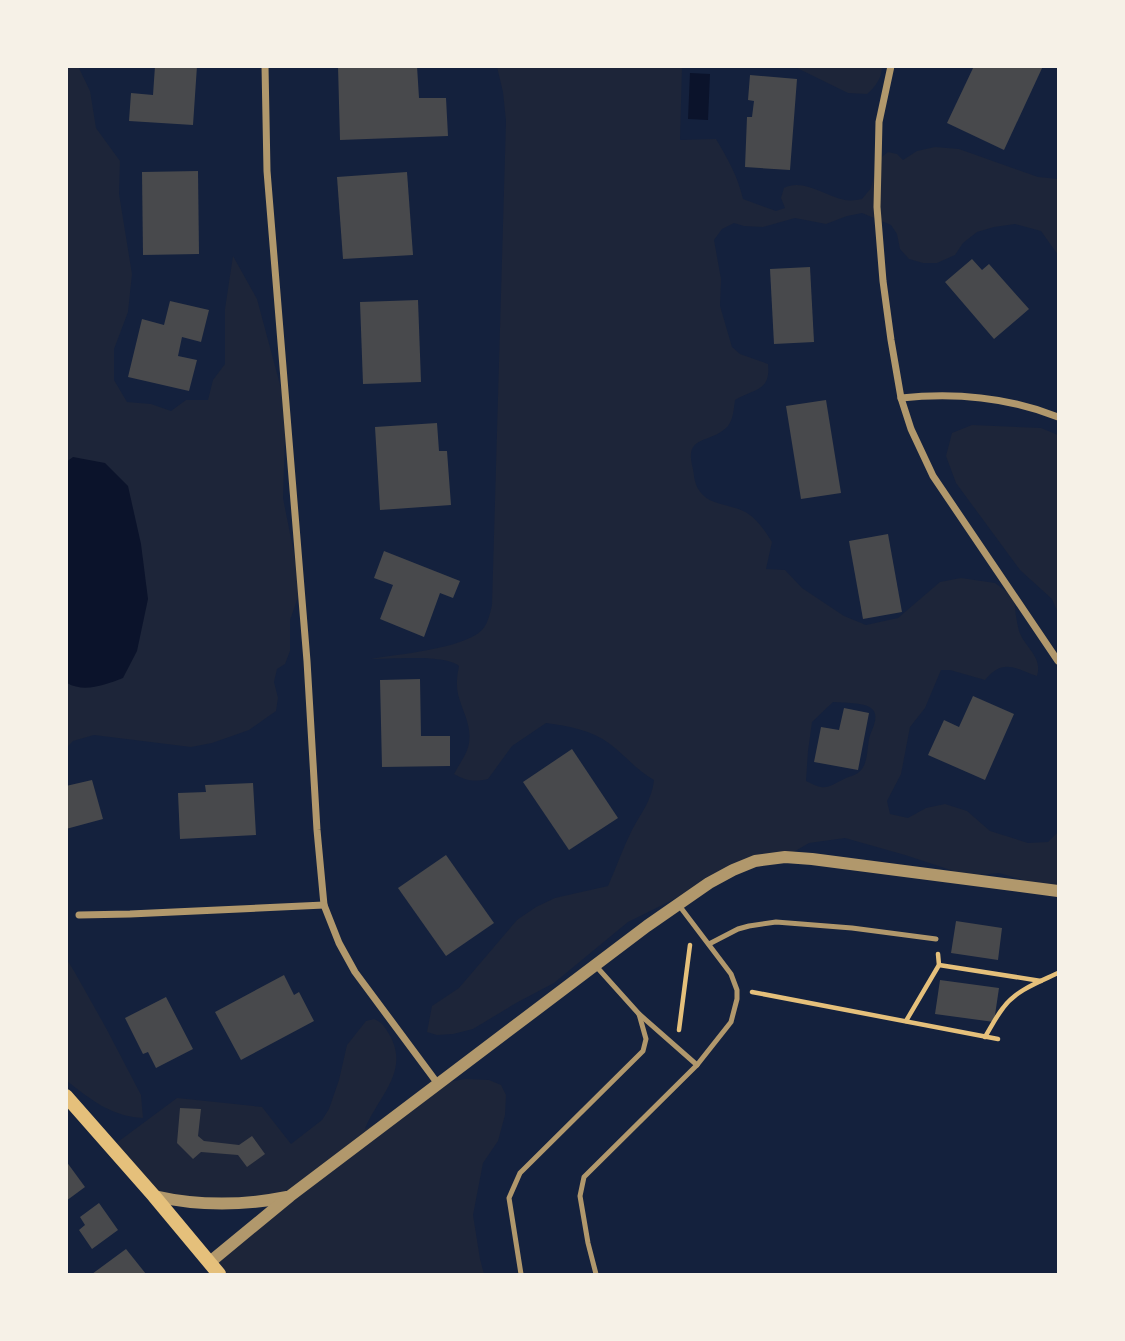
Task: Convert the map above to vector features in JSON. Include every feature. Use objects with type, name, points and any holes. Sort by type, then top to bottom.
[{"type":"main road","points":[[66,1096],[219,1275]]},
{"type":"street","points":[[265,66],[267,171],[324,905],[339,943],[355,972],[438,1084]]},
{"type":"street","points":[[891,66],[879,121],[877,207],[883,281],[901,398],[916,441],[933,476],[1059,661]]},
{"type":"street","points":[[901,398],[962,395],[1030,407],[1059,417]]},
{"type":"street","points":[[210,1262],[290,1196],[595,965],[678,904],[733,870],[755,861],[785,857],[1059,891]]},
{"type":"street","points":[[79,915],[324,905]]},
{"type":"street","points":[[154,1196],[213,1204],[263,1202],[290,1196]]},
{"type":"lane","points":[[596,1275],[580,1196],[584,1177],[696,1065],[731,1022],[737,999],[737,990],[731,974],[678,904]]},
{"type":"lane","points":[[709,944],[738,929],[776,922],[936,939]]},
{"type":"lane","points":[[595,965],[639,1014],[696,1065]]},
{"type":"lane","points":[[521,1275],[509,1198],[520,1173],[643,1051],[646,1039],[639,1014]]},
{"type":"path","points":[[676,1047],[693,923]]},
{"type":"path","points":[[906,1021],[939,965],[936,939]]},
{"type":"path","points":[[939,965],[1041,981]]},
{"type":"path","points":[[985,1037],[1003,1007],[1014,996],[1059,973]]},
{"type":"path","points":[[737,990],[998,1039]]},
{"type":"shaded area","points":[[78,66],[90,91],[96,128],[120,161],[119,194],[132,274],[128,312],[114,349],[114,380],[127,402],[151,404],[171,411],[186,400],[208,400],[213,380],[225,364],[225,309],[233,256],[257,299],[286,407],[283,498],[301,589],[290,620],[290,651],[285,664],[277,669],[274,682],[278,698],[276,711],[249,730],[191,747],[94,735],[73,741],[67,747],[66,67]]},
{"type":"shaded area","points":[[497,67],[682,67],[680,140],[716,139],[732,168],[743,199],[776,211],[785,208],[781,198],[784,188],[792,185],[807,186],[845,200],[862,199],[871,188],[878,160],[888,152],[897,154],[903,160],[917,151],[935,147],[959,149],[1038,177],[1058,179],[1058,255],[1041,231],[1015,224],[977,232],[963,243],[955,255],[937,263],[909,259],[900,249],[897,234],[891,225],[862,213],[826,224],[795,218],[763,227],[734,223],[722,229],[714,240],[721,279],[720,306],[732,347],[740,354],[768,364],[768,373],[764,385],[735,400],[728,426],[695,445],[691,458],[696,483],[703,495],[714,502],[747,513],[767,534],[772,542],[766,569],[785,570],[802,588],[844,616],[866,625],[898,618],[940,582],[961,578],[995,583],[1014,597],[1019,631],[1038,663],[1037,676],[1015,668],[1003,667],[991,673],[985,680],[941,670],[925,708],[910,727],[901,774],[887,801],[890,814],[908,818],[926,808],[945,804],[967,811],[990,831],[1028,843],[1048,842],[1058,832],[1058,885],[1047,887],[999,873],[969,876],[845,838],[809,843],[785,857],[717,878],[628,922],[554,983],[473,1029],[453,1034],[437,1035],[427,1032],[432,1006],[459,988],[517,920],[555,898],[608,886],[629,837],[649,800],[654,780],[595,735],[546,723],[512,746],[488,779],[474,781],[462,778],[454,774],[467,752],[470,736],[457,690],[459,666],[452,662],[430,659],[371,659],[460,642],[482,630],[489,618],[492,605],[506,121]],"holes":[[[833,702],[867,706],[875,715],[866,759],[861,770],[831,786],[823,787],[806,781],[808,751],[812,722]]]},
{"type":"shaded area","points":[[795,67],[882,67],[878,82],[867,94],[848,93]]},
{"type":"shaded area","points":[[690,73],[710,74],[708,120],[688,119]]},
{"type":"shaded area","points":[[972,425],[1041,428],[1058,435],[1058,613],[1052,599],[1020,570],[956,483],[946,456],[952,433]]},
{"type":"shaded area","points":[[73,457],[105,463],[128,486],[141,544],[148,599],[137,651],[123,678],[87,688],[67,683],[66,462]]},
{"type":"shaded area","points":[[67,960],[141,1095],[143,1118],[111,1111],[67,1081]]},
{"type":"shaded area","points":[[374,1019],[383,1025],[389,1034],[395,1047],[396,1060],[395,1072],[365,1129],[404,1109],[438,1084],[465,1079],[489,1080],[501,1085],[506,1095],[505,1115],[498,1141],[483,1163],[473,1215],[484,1274],[219,1274],[210,1262],[289,1198],[263,1202],[154,1196],[111,1147],[177,1098],[262,1107],[291,1144],[322,1120],[329,1109],[339,1080],[347,1045],[366,1021]]},
{"type":"building","points":[[155,66],[197,66],[193,125],[129,121],[131,93],[153,95]]},
{"type":"building","points":[[338,66],[417,66],[419,98],[446,98],[448,136],[340,140]]},
{"type":"building","points":[[974,66],[1043,66],[1004,150],[947,123]]},
{"type":"building","points":[[750,75],[797,79],[790,170],[745,167],[747,117],[752,117],[754,101],[748,100]]},
{"type":"building","points":[[198,171],[199,254],[143,255],[142,172]]},
{"type":"building","points":[[407,172],[413,255],[343,259],[337,177]]},
{"type":"building","points":[[972,259],[982,270],[989,264],[1029,309],[994,339],[945,282]]},
{"type":"building","points":[[810,267],[814,342],[774,344],[770,269]]},
{"type":"building","points":[[418,300],[421,382],[363,384],[360,302]]},
{"type":"building","points":[[170,301],[209,310],[201,342],[182,337],[178,356],[197,360],[189,391],[128,377],[142,319],[164,325]]},
{"type":"building","points":[[826,400],[841,493],[801,499],[786,406]]},
{"type":"building","points":[[437,423],[439,451],[447,451],[451,505],[380,510],[375,427]]},
{"type":"building","points":[[888,534],[902,612],[863,619],[849,541]]},
{"type":"building","points":[[384,551],[460,581],[453,598],[440,593],[424,637],[380,619],[393,585],[374,578]]},
{"type":"building","points":[[420,679],[421,736],[450,736],[450,766],[382,767],[380,680]]},
{"type":"building","points":[[973,696],[1014,714],[985,780],[928,755],[944,720],[959,727]]},
{"type":"building","points":[[844,708],[869,713],[858,770],[814,762],[821,727],[839,730]]},
{"type":"building","points":[[572,749],[618,818],[569,850],[523,782]]},
{"type":"building","points":[[92,780],[103,819],[66,829],[66,786]]},
{"type":"building","points":[[253,783],[256,835],[180,839],[178,793],[206,792],[205,785]]},
{"type":"building","points":[[446,855],[494,923],[446,956],[398,888]]},
{"type":"building","points":[[956,921],[1002,928],[998,960],[951,953]]},
{"type":"building","points":[[284,975],[294,995],[299,992],[314,1021],[241,1060],[215,1012]]},
{"type":"building","points":[[940,980],[999,988],[994,1022],[935,1014]]},
{"type":"building","points":[[166,997],[193,1049],[156,1068],[148,1052],[143,1054],[125,1018]]},
{"type":"building","points":[[180,1108],[201,1109],[198,1136],[204,1141],[239,1145],[252,1136],[265,1154],[247,1167],[238,1155],[201,1152],[193,1159],[177,1143]]},
{"type":"building","points":[[66,1161],[85,1187],[66,1201]]},
{"type":"building","points":[[99,1203],[118,1230],[92,1249],[79,1230],[85,1225],[80,1217]]},
{"type":"building","points":[[126,1249],[146,1274],[92,1274]]}]
